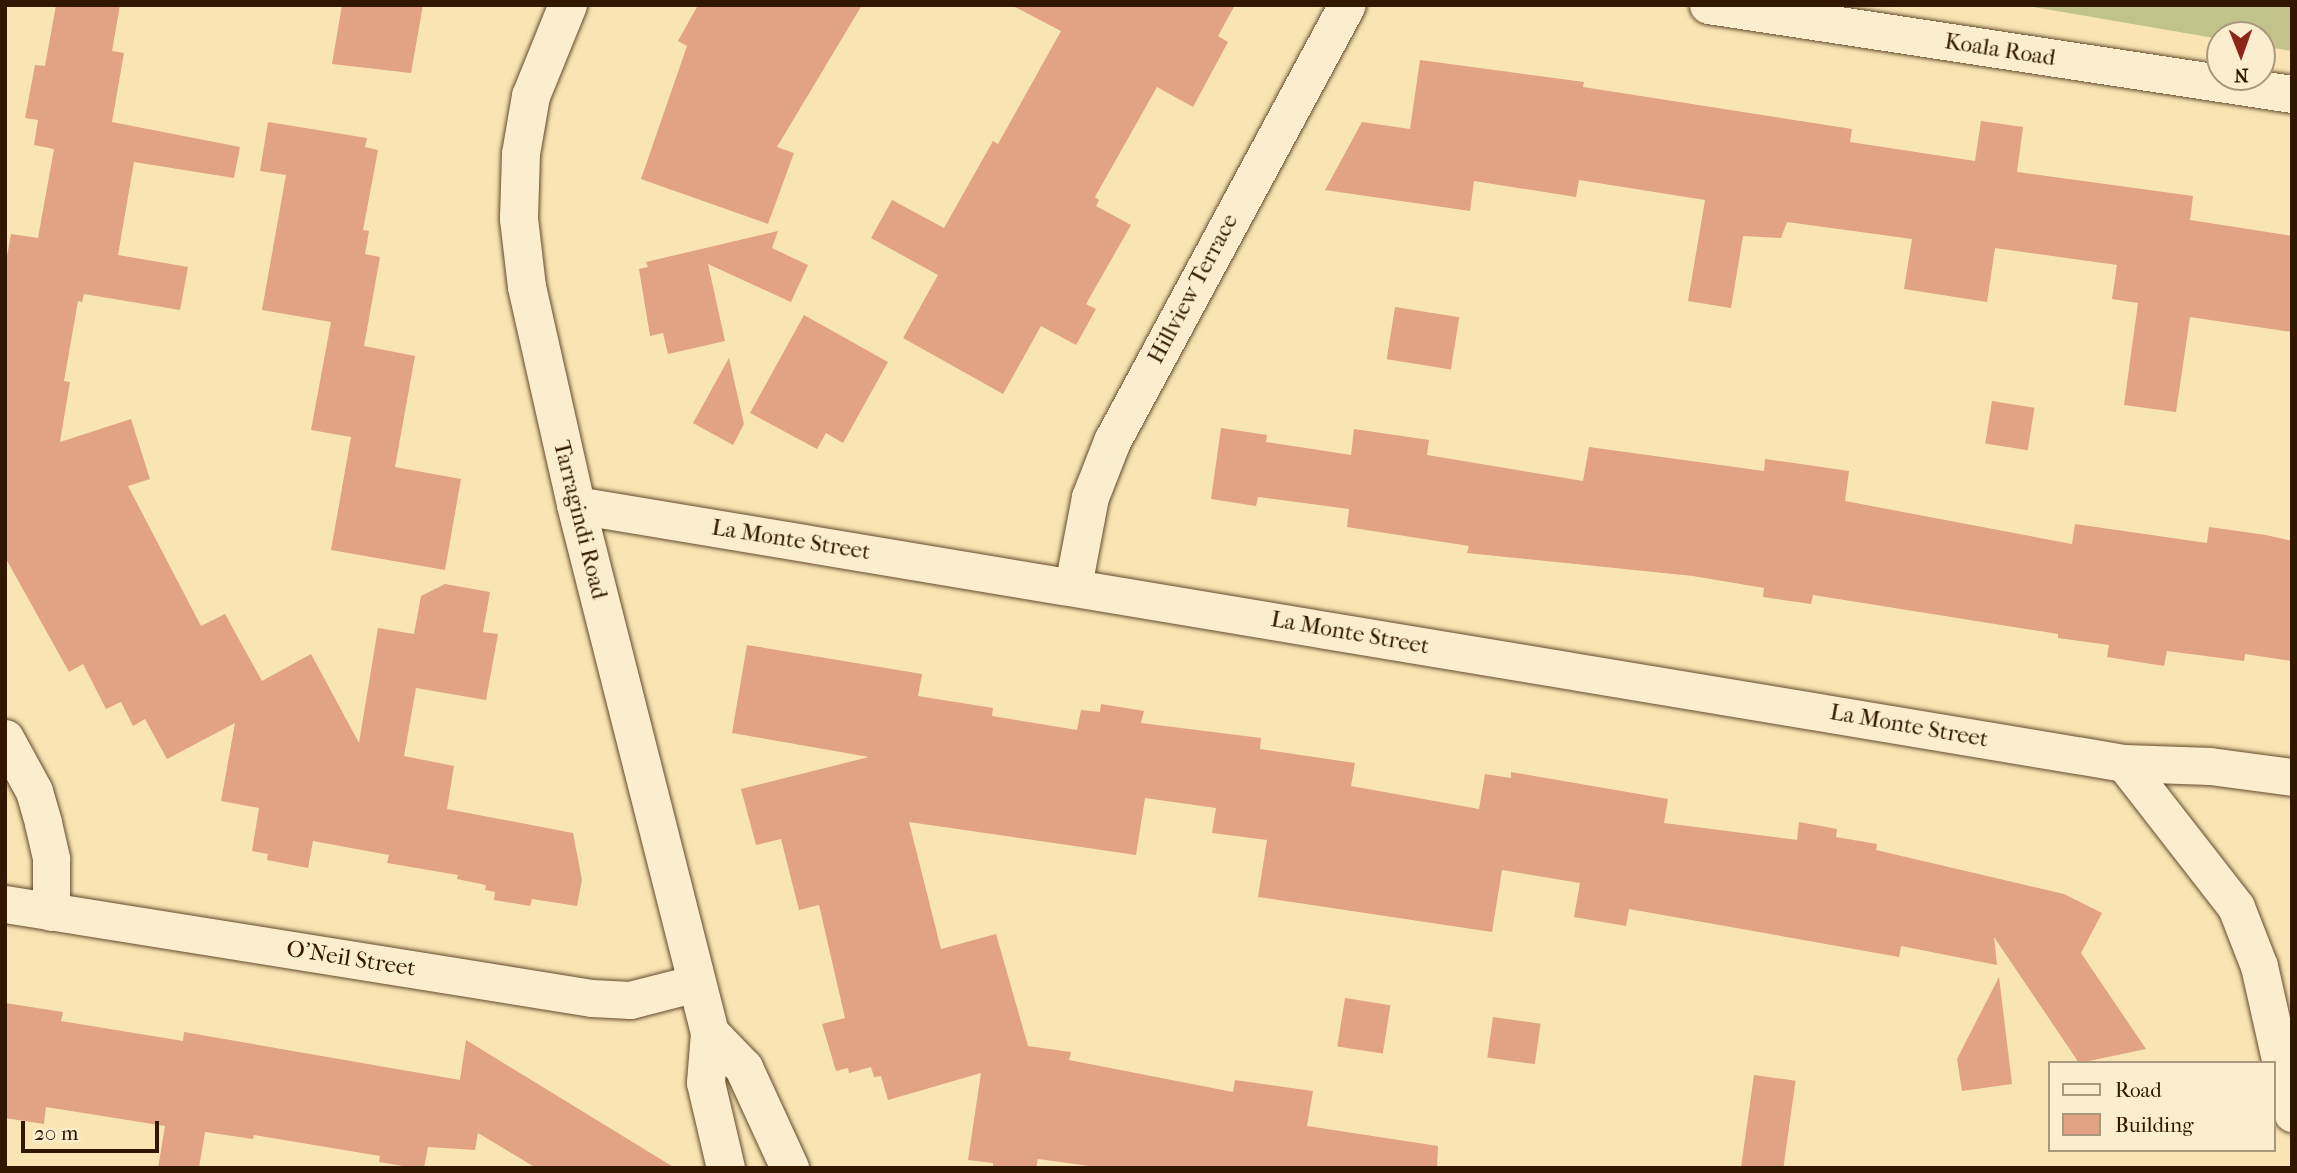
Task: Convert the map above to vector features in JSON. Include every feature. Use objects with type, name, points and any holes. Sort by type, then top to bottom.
[{"type":"street","name":"Tarragindi Road","points":[[568,5],[531,96],[521,154],[519,219],[544,372],[710,1033],[706,1083],[726,1168]]},
{"type":"street","name":"Hillview Terrace","points":[[1073,586],[1090,497],[1112,440],[1347,5]]},
{"type":"street","name":"Koala Road","points":[[1708,5],[2292,94]]},
{"type":"street","name":"La Monte Street","points":[[576,505],[2124,762],[2210,766],[2292,777]]},
{"type":"street","points":[[5,738],[34,791],[43,822],[51,859],[51,912]]},
{"type":"street","points":[[2124,762],[2236,907],[2259,966],[2292,1113]]},
{"type":"street","name":"O'Neil Street","points":[[5,904],[592,998],[630,1000],[696,983]]},
{"type":"street","name":"Tarragindi Road","points":[[710,1033],[744,1068],[790,1168]]},
{"type":"green space","points":[[2022,5],[2292,5],[2292,51],[2276,48],[2276,21],[2206,21],[2206,37]]},
{"type":"building","points":[[56,5],[120,5],[112,51],[124,53],[112,122],[240,147],[234,178],[134,162],[118,255],[188,267],[180,310],[84,294],[82,302],[78,301],[64,381],[70,382],[60,442],[131,419],[150,479],[128,486],[201,626],[225,614],[262,681],[311,654],[359,743],[378,628],[414,634],[421,596],[445,584],[490,592],[483,632],[498,634],[486,700],[416,688],[404,756],[454,766],[447,809],[573,833],[582,880],[577,906],[532,899],[530,906],[494,900],[495,892],[485,890],[486,885],[457,879],[458,875],[387,863],[389,855],[313,841],[308,868],[267,860],[268,854],[252,851],[259,808],[221,801],[235,723],[167,759],[145,719],[133,726],[121,702],[106,709],[83,664],[69,672],[5,557],[5,267],[11,234],[38,238],[54,149],[34,145],[38,120],[25,118],[35,65],[45,66]]},
{"type":"building","points":[[342,5],[423,5],[411,73],[332,64]]},
{"type":"building","points":[[698,5],[862,5],[777,147],[794,153],[768,224],[641,179],[687,46],[678,41]]},
{"type":"building","points":[[1011,5],[1235,5],[1218,36],[1228,42],[1193,107],[1157,87],[1095,197],[1099,200],[1096,206],[1131,225],[1086,304],[1096,309],[1076,345],[1041,326],[1003,394],[903,338],[938,275],[871,238],[892,200],[944,228],[993,141],[998,144],[1061,31]]},
{"type":"building","points":[[1420,60],[1584,82],[1583,87],[1852,129],[1850,142],[1975,161],[1981,121],[2023,127],[2017,172],[2193,196],[2190,220],[2292,236],[2292,332],[2190,317],[2176,412],[2124,405],[2138,303],[2112,299],[2117,265],[1995,248],[1987,302],[1904,289],[1912,239],[1787,222],[1781,238],[1743,236],[1731,308],[1688,301],[1705,200],[1579,180],[1576,197],[1474,181],[1470,211],[1325,190],[1362,122],[1410,129]]},
{"type":"building","points":[[268,122],[367,138],[365,147],[378,150],[363,230],[369,231],[365,254],[380,257],[364,346],[415,356],[395,467],[461,479],[445,570],[331,550],[351,437],[311,430],[331,322],[262,310],[286,175],[260,171]]},
{"type":"building","points":[[778,231],[772,248],[808,265],[791,302],[708,264],[725,341],[668,354],[663,333],[650,336],[639,269],[648,267],[646,262]]},
{"type":"building","points":[[1395,307],[1459,317],[1451,370],[1387,359]]},
{"type":"building","points":[[804,315],[888,362],[843,443],[826,433],[817,449],[750,413]]},
{"type":"building","points":[[729,358],[744,424],[733,445],[693,423]]},
{"type":"building","points":[[1992,401],[2034,408],[2028,450],[1985,443]]},
{"type":"building","points":[[1221,428],[1267,435],[1266,442],[1351,455],[1354,429],[1429,440],[1427,455],[1583,481],[1589,447],[1764,471],[1765,459],[1849,471],[1845,501],[2072,544],[2075,524],[2207,543],[2209,527],[2266,535],[2292,541],[2292,661],[2245,654],[2244,661],[2167,651],[2164,666],[2107,657],[2109,645],[2058,638],[2058,634],[1813,595],[1811,604],[1763,597],[1764,588],[1693,576],[1467,553],[1469,546],[1347,527],[1349,509],[1258,497],[1256,506],[1211,499]]},
{"type":"building","points":[[747,645],[922,674],[918,696],[993,708],[992,716],[1077,730],[1081,710],[1100,712],[1101,704],[1144,711],[1141,723],[1261,738],[1260,749],[1355,763],[1351,786],[1479,809],[1485,774],[1511,778],[1511,772],[1668,799],[1664,823],[1797,840],[1799,822],[1837,829],[1836,837],[1877,844],[1876,850],[2064,894],[2102,913],[2081,953],[2146,1049],[2078,1061],[1994,937],[1997,965],[1901,946],[1899,957],[1629,909],[1626,926],[1574,917],[1580,883],[1502,870],[1492,932],[1258,897],[1267,840],[1212,833],[1216,808],[1145,798],[1136,855],[909,822],[941,949],[996,934],[1028,1046],[1071,1052],[1069,1060],[1233,1092],[1235,1080],[1313,1091],[1307,1126],[1438,1146],[1437,1168],[1104,1168],[1038,1159],[1036,1168],[993,1168],[993,1163],[968,1160],[981,1073],[888,1100],[881,1076],[874,1077],[871,1067],[849,1073],[848,1068],[836,1071],[822,1024],[845,1018],[819,905],[799,910],[781,839],[756,845],[741,789],[869,757],[732,733]]},
{"type":"building","points":[[1999,977],[2012,1084],[1962,1091],[1957,1059]]},
{"type":"building","points":[[1345,998],[1390,1005],[1383,1054],[1337,1046]]},
{"type":"building","points":[[5,1003],[63,1012],[61,1021],[183,1041],[184,1032],[460,1080],[466,1040],[675,1168],[536,1168],[478,1133],[475,1150],[428,1147],[424,1168],[415,1168],[379,1162],[380,1156],[254,1135],[253,1139],[205,1132],[199,1168],[158,1168],[165,1126],[46,1107],[44,1124],[5,1118]]},
{"type":"building","points":[[1493,1017],[1541,1024],[1535,1064],[1487,1058]]},
{"type":"building","points":[[1754,1075],[1796,1081],[1783,1168],[1741,1168]]}]
